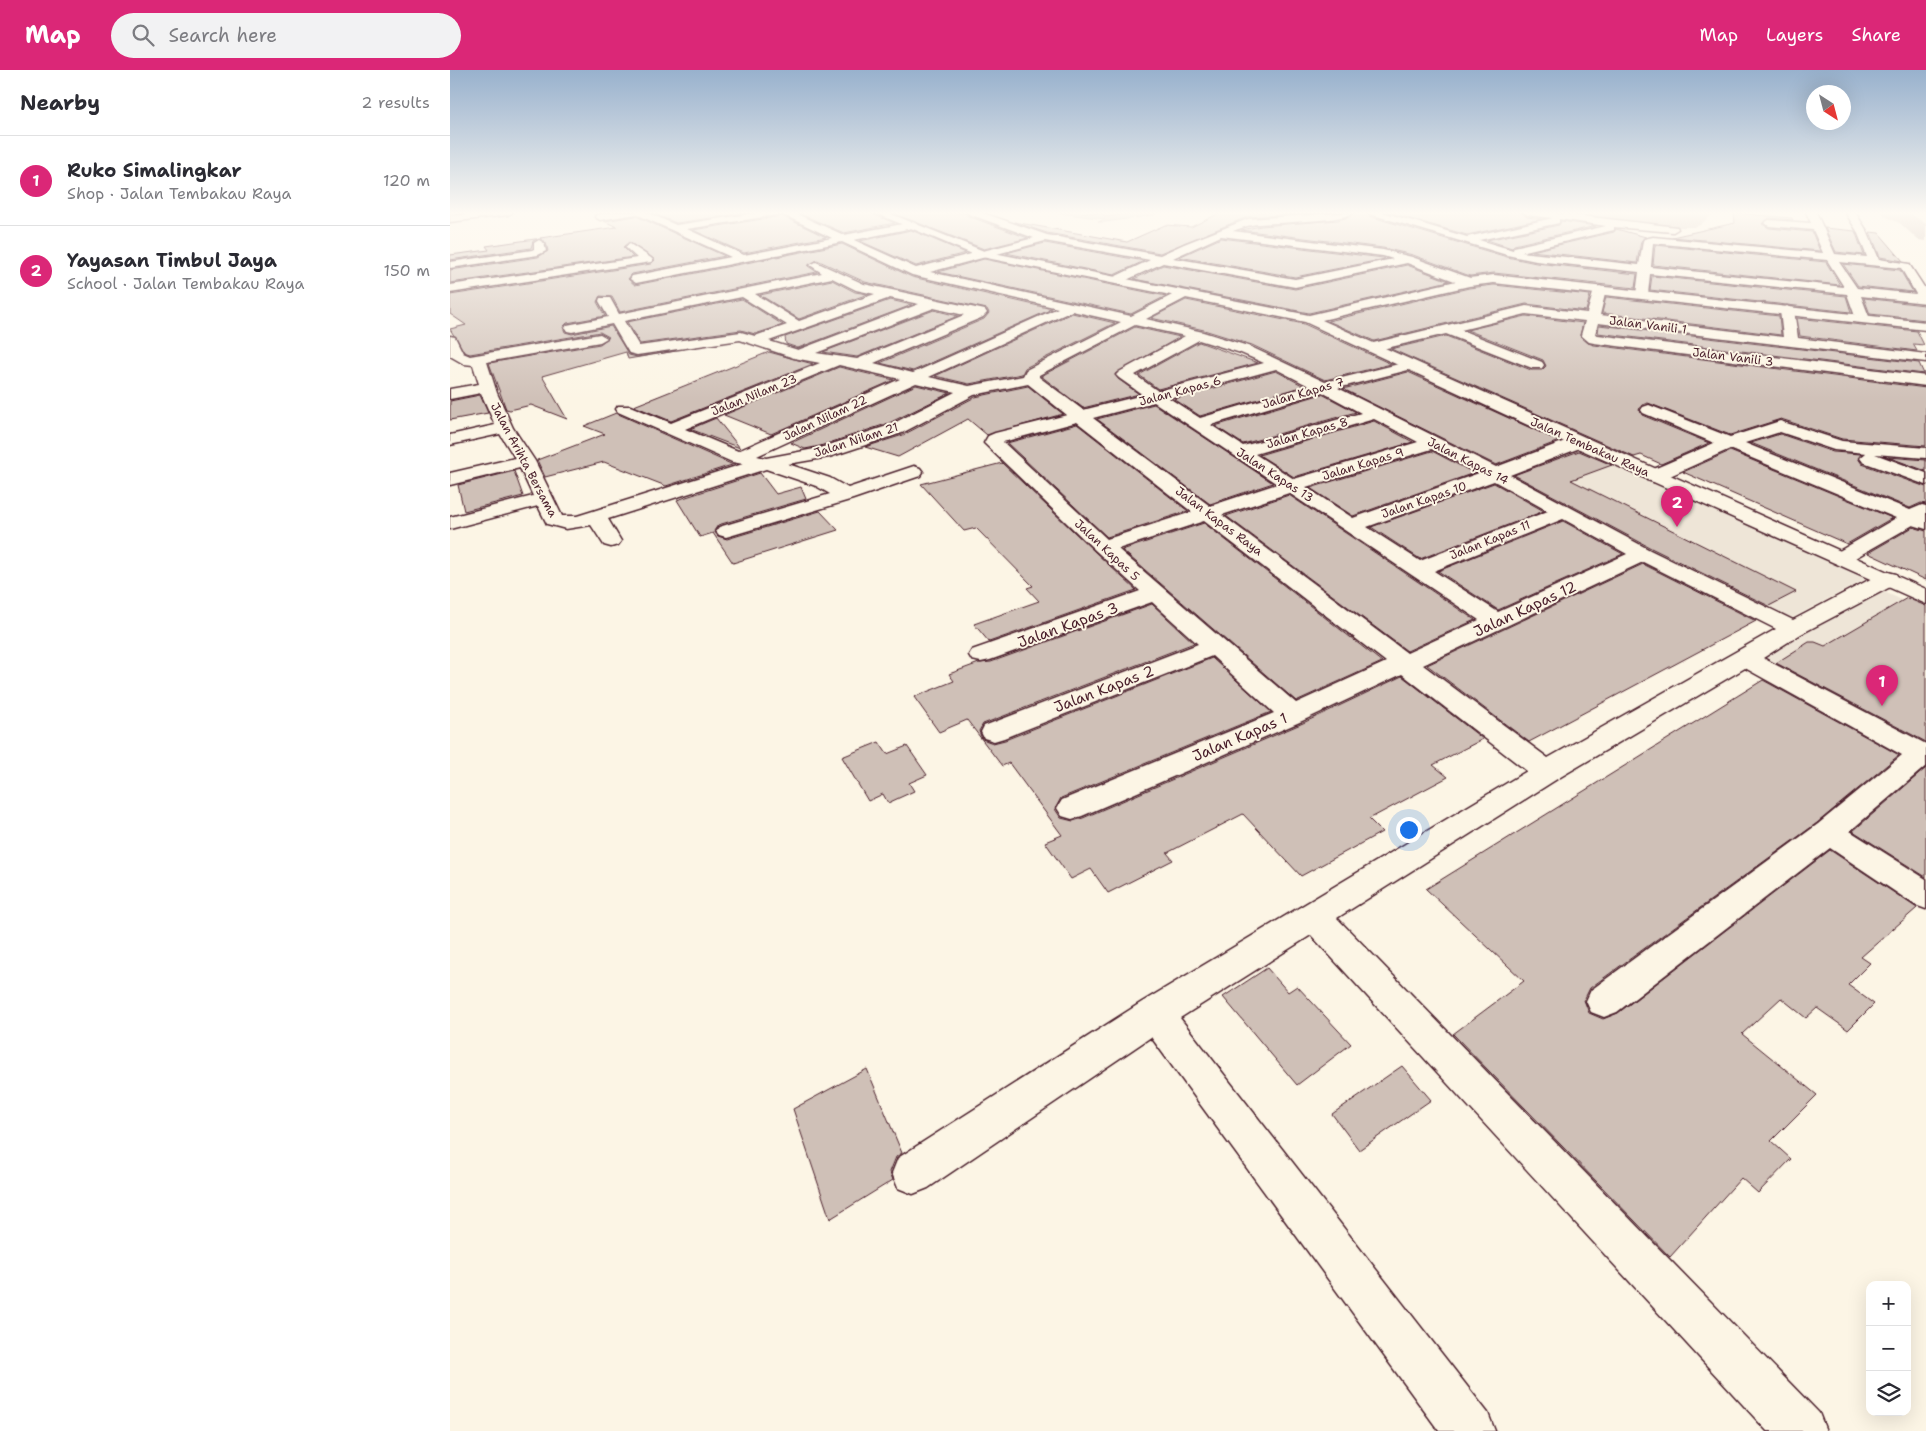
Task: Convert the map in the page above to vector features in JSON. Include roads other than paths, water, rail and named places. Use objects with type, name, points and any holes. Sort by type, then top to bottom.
[{"type":"street","points":[[450,289],[565,276]]},
{"type":"street","points":[[647,288],[636,279],[654,276]]},
{"type":"street","points":[[572,328],[824,276]]},
{"type":"street","points":[[835,276],[860,287],[978,314]]},
{"type":"street","points":[[860,287],[903,276]]},
{"type":"street","name":"Jalan Kapas 14","points":[[932,276],[1198,335],[1246,350],[1278,364],[1496,474],[1562,512],[1793,629]]},
{"type":"street","points":[[1094,276],[1309,319],[1469,282],[1494,278],[1926,326]]},
{"type":"street","points":[[1118,280],[1127,276]]},
{"type":"street","points":[[1253,276],[1295,283],[1332,276]]},
{"type":"street","points":[[1451,276],[1469,282]]},
{"type":"street","points":[[1642,294],[1644,276]]},
{"type":"street","points":[[1706,276],[1925,299]]},
{"type":"street","points":[[1774,276],[1777,283]]},
{"type":"street","points":[[1843,276],[1852,290],[1863,318]]},
{"type":"street","points":[[1911,276],[1925,299]]},
{"type":"street","name":"Jalan Vanili 3","points":[[1600,290],[1588,335],[1594,339],[1926,381]]},
{"type":"street","points":[[742,292],[798,326]]},
{"type":"street","points":[[755,341],[888,294]]},
{"type":"street","points":[[605,302],[617,318],[634,350],[637,351],[741,336],[799,355],[859,364],[969,391],[1031,379],[1032,373],[1184,294]]},
{"type":"street","points":[[859,364],[1020,295]]},
{"type":"street","points":[[658,297],[692,314]]},
{"type":"street","points":[[799,355],[932,304]]},
{"type":"street","name":"Jalan Nilam 22","points":[[738,458],[1070,306]]},
{"type":"street","name":"Jalan Vanili 1","points":[[1374,347],[1526,310],[1926,358]]},
{"type":"street","points":[[1787,310],[1791,341]]},
{"type":"street","name":"Jalan Tembakau Raya","points":[[1309,319],[1926,597]]},
{"type":"street","points":[[712,328],[726,337]]},
{"type":"street","points":[[1447,329],[1537,365]]},
{"type":"street","points":[[1688,330],[1689,351]]},
{"type":"street","points":[[450,340],[457,356],[474,360],[626,334]]},
{"type":"street","name":"Jalan Kapas 13","points":[[1198,335],[1124,375],[1497,622]]},
{"type":"street","points":[[1852,348],[1858,372]]},
{"type":"street","points":[[450,370],[467,365],[474,360]]},
{"type":"street","name":"Jalan Arihta Bersama","points":[[474,360],[505,428],[526,461],[554,520],[571,523],[597,517]]},
{"type":"street","name":"Jalan Nilam 23","points":[[671,429],[837,361]]},
{"type":"street","name":"Jalan Kapas 6","points":[[1081,417],[1278,364]]},
{"type":"street","name":"Jalan Kapas 7","points":[[1196,424],[1324,387],[1411,365]]},
{"type":"street","name":"Jalan Kapas Raya","points":[[1031,379],[1547,772]]},
{"type":"street","points":[[450,394],[486,387]]},
{"type":"street","name":"Jalan Nilam 21","points":[[597,517],[766,464],[823,453],[865,440],[896,428],[969,391]]},
{"type":"street","points":[[624,409],[738,458],[766,464],[823,482],[846,495]]},
{"type":"street","points":[[1649,410],[1921,516]]},
{"type":"street","name":"Jalan Kapas 8","points":[[1241,452],[1374,414]]},
{"type":"street","name":"Jalan Kapas 5","points":[[1081,417],[1001,437],[994,440],[993,443],[1154,594],[1293,715]]},
{"type":"street","points":[[1654,476],[1731,442],[1780,426],[1840,446],[1926,479]]},
{"type":"street","points":[[450,440],[505,428]]},
{"type":"street","name":"Jalan Kapas 10","points":[[1352,525],[1496,474],[1579,442]]},
{"type":"street","name":"Jalan Kapas 9","points":[[1103,547],[1432,443]]},
{"type":"street","points":[[1840,446],[1926,453]]},
{"type":"street","points":[[450,479],[526,461]]},
{"type":"street","points":[[726,531],[846,495],[914,472]]},
{"type":"street","points":[[450,523],[544,499]]},
{"type":"street","name":"Jalan Kapas 11","points":[[1419,569],[1562,512]]},
{"type":"street","points":[[1841,558],[1921,516]]},
{"type":"street","points":[[597,517],[611,541]]},
{"type":"street","name":"Jalan Kapas 12","points":[[1407,664],[1643,554]]},
{"type":"street","points":[[913,1173],[1155,1014],[1315,917],[1547,772],[1793,629],[1888,579]]},
{"type":"street","name":"Jalan Kapas 3","points":[[981,655],[1154,594]]},
{"type":"street","name":"Jalan Kapas 2","points":[[994,732],[1214,647]]},
{"type":"street","points":[[1604,1001],[1829,832],[1924,755],[1745,658]]},
{"type":"street","name":"Jalan Kapas 1","points":[[1072,808],[1293,715],[1407,664]]},
{"type":"street","points":[[1829,832],[1926,896]]},
{"type":"street","points":[[1315,917],[1801,1431]]},
{"type":"street","points":[[1155,1014],[1470,1431]]},
{"type":"place","name":"Yayasan Timbul Jaya","points":[[1677,527]]},
{"type":"place","name":"Ruko Simalingkar","points":[[1882,706]]}]
